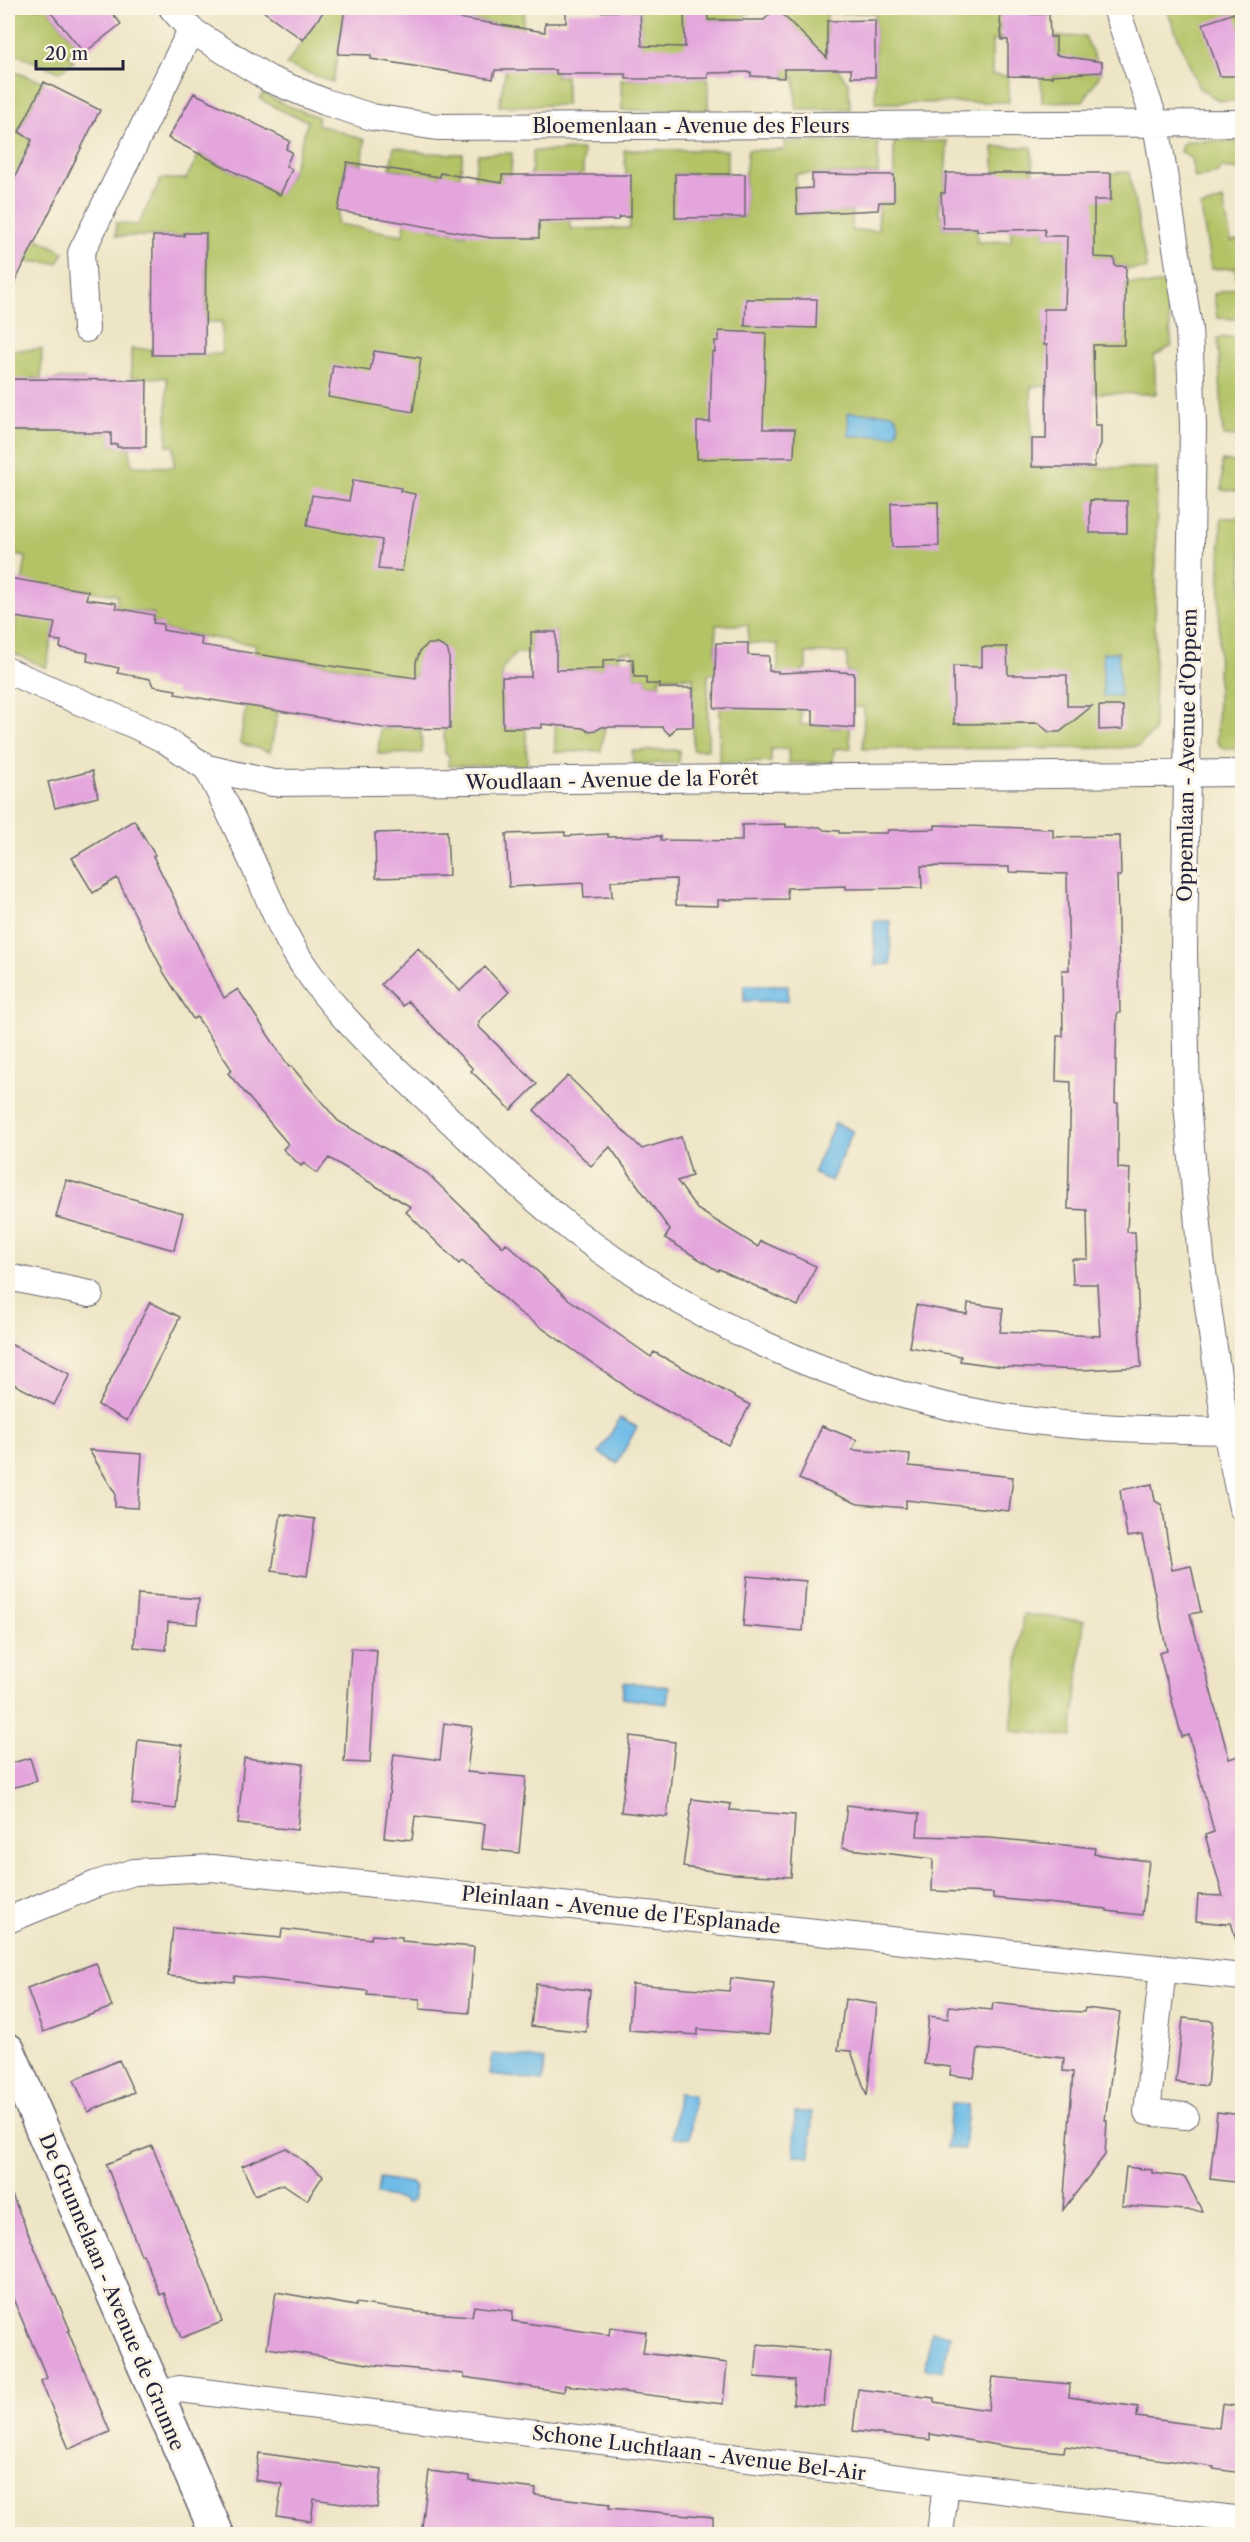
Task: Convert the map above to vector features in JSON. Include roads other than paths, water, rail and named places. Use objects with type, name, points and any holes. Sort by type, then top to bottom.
[{"type":"street","name":"Bloemenlaan - Avenue des Fleurs","points":[[172,8],[191,30],[269,79],[326,102],[372,117],[437,127],[1242,123]]},
{"type":"street","name":"Oppemlaan - Avenue d'Oppem","points":[[1116,8],[1156,124],[1181,266],[1190,351],[1193,425],[1184,951],[1187,1104],[1201,1258],[1234,1431],[1242,1509]]},
{"type":"street","points":[[86,329],[81,253],[191,30]]},
{"type":"street","name":"Woudlaan - Avenue de la Forêt","points":[[8,671],[165,740],[207,768],[273,783],[1242,773]]},
{"type":"street","points":[[207,768],[290,945],[333,1006],[363,1038],[515,1180],[572,1229],[642,1278],[688,1306],[778,1351],[870,1385],[930,1402],[987,1414],[1077,1425],[1234,1431]]},
{"type":"street","points":[[8,1277],[90,1294]]},
{"type":"street","name":"Pleinlaan - Avenue de l'Esplanade","points":[[8,1920],[96,1884],[134,1872],[212,1868],[1242,1977]]},
{"type":"street","points":[[1163,1968],[1147,2112],[1185,2116]]},
{"type":"street","name":"De Grunnelaan - Avenue de Grunne","points":[[8,2050],[217,2535]]},
{"type":"street","name":"Schone Luchtlaan - Avenue Bel-Air","points":[[156,2396],[179,2389],[946,2484],[1226,2524]]},
{"type":"street","points":[[939,2535],[946,2484]]},
{"type":"water","points":[[848,413],[892,413],[899,425],[896,434],[849,436]]},
{"type":"water","points":[[1118,652],[1120,696],[1103,696],[1103,653]]},
{"type":"water","points":[[874,921],[890,921],[891,964],[875,965]]},
{"type":"water","points":[[744,985],[788,985],[788,1001],[744,1001]]},
{"type":"water","points":[[835,1123],[853,1131],[831,1181],[813,1173]]},
{"type":"water","points":[[620,1418],[637,1427],[617,1463],[599,1453]]},
{"type":"water","points":[[624,1682],[669,1687],[667,1704],[622,1698]]},
{"type":"water","points":[[493,2054],[545,2060],[543,2081],[490,2075]]},
{"type":"water","points":[[678,2093],[694,2095],[690,2138],[673,2137]]},
{"type":"water","points":[[951,2104],[968,2105],[964,2149],[947,2148]]},
{"type":"water","points":[[795,2112],[812,2112],[811,2156],[794,2155]]},
{"type":"water","points":[[379,2178],[411,2183],[415,2188],[412,2201],[405,2204],[403,2200],[377,2195]]},
{"type":"water","points":[[931,2331],[950,2335],[943,2371],[925,2368]]}]
